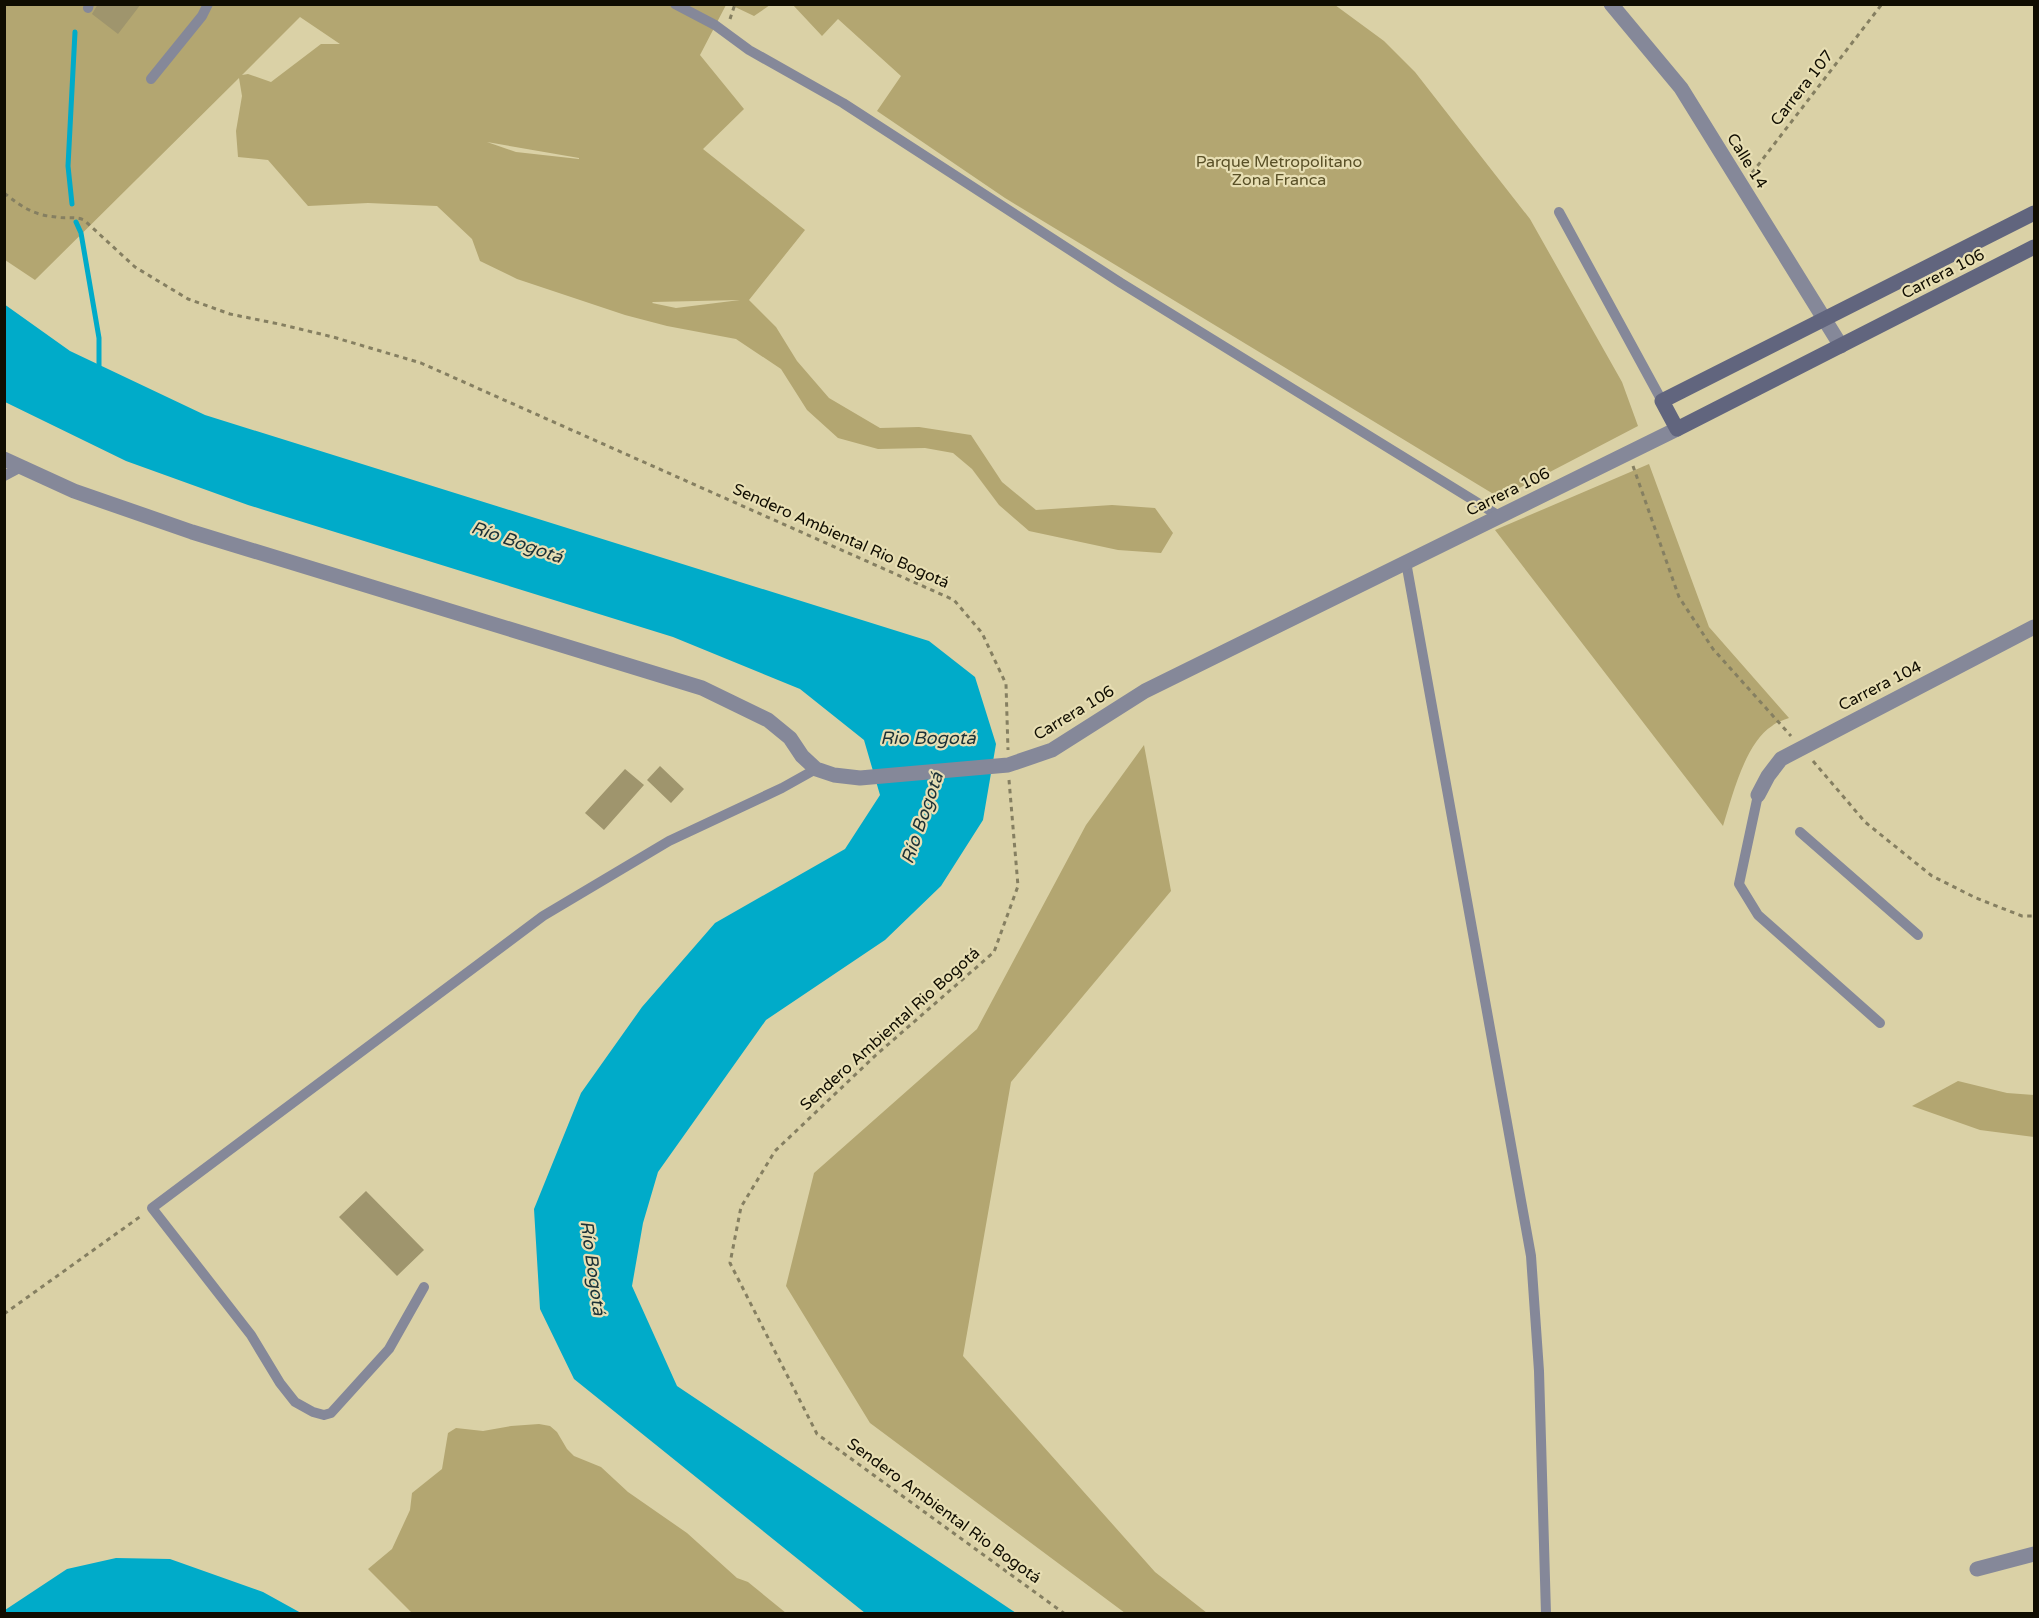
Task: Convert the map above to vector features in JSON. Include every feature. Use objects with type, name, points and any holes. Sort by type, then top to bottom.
[{"type":"street","name":"Calle 14","points":[[1611,4],[1681,88],[1841,346]]},
{"type":"street","name":"Carrera 106","points":[[1662,401],[2034,213]]},
{"type":"street","name":"Carrera 106","points":[[816,769],[834,775],[860,778],[1003,765],[1052,750],[1145,691],[1629,453],[2034,248]]},
{"type":"street","points":[[1662,401],[1677,429]]},
{"type":"street","points":[[4,459],[74,491],[192,532],[702,688],[768,720],[789,738],[802,756],[816,769]]},
{"type":"street","name":"Carrera 104","points":[[1758,795],[1768,776],[1781,759],[2034,627]]},
{"type":"street","points":[[1977,1569],[2034,1554]]},
{"type":"lane","points":[[151,79],[202,16],[208,4]]},
{"type":"lane","points":[[675,4],[715,25],[749,50],[843,103],[1121,283],[1499,516]]},
{"type":"lane","points":[[1559,212],[1662,401]]},
{"type":"lane","points":[[4,476],[21,466]]},
{"type":"lane","points":[[1406,561],[1531,1256],[1539,1371],[1546,1614]]},
{"type":"lane","points":[[424,1287],[389,1349],[331,1413],[324,1415],[313,1412],[295,1402],[280,1383],[251,1335],[152,1208],[543,916],[669,841],[782,788],[816,769]]},
{"type":"lane","points":[[1758,795],[1739,884],[1758,915],[1880,1023]]},
{"type":"lane","points":[[1800,831],[1918,935]]},
{"type":"path","name":"Carrera 107","points":[[1742,186],[1882,4]]},
{"type":"path","name":"Sendero Ambiental Rio Bogotá","points":[[4,193],[24,209],[41,215],[84,219],[135,267],[188,299],[208,308],[333,337],[421,363],[954,600],[982,633],[1006,684],[1003,765],[1018,886],[994,952],[876,1055],[775,1151],[741,1207],[730,1263],[817,1434],[1065,1614]]},
{"type":"path","points":[[1629,453],[1679,597],[1713,649],[1865,822],[1932,876],[1976,898],[2022,916],[2034,916]]},
{"type":"path","points":[[4,1314],[152,1208]]},
{"type":"green space","points":[[4,5],[726,5],[700,55],[744,109],[703,149],[805,230],[749,300],[776,327],[797,361],[829,398],[880,428],[919,427],[971,435],[1002,482],[1036,510],[1112,505],[1155,508],[1173,533],[1161,553],[1118,550],[1029,531],[999,505],[972,469],[953,453],[925,448],[878,449],[838,438],[807,410],[781,369],[736,339],[667,326],[625,315],[517,279],[480,261],[472,239],[437,206],[368,203],[308,206],[268,160],[238,157],[236,131],[242,96],[239,78],[35,280],[5,260]],"holes":[[[300,17],[340,44],[321,44],[271,82],[248,74],[242,75]],[[487,142],[579,159],[516,152]],[[740,300],[676,308],[653,302]]]},
{"type":"green space","points":[[731,5],[770,5],[754,16]]},
{"type":"green space","name":"Parque Metropolitano Zona Franca","points":[[793,5],[1335,5],[1384,41],[1415,72],[1530,219],[1622,382],[1638,426],[1500,498],[1005,198],[877,111],[901,76],[838,19],[822,36]]},
{"type":"green space","points":[[1649,464],[1709,627],[1789,718],[1772,726],[1754,745],[1735,786],[1723,826],[1495,530]]},
{"type":"green space","points":[[1144,745],[1171,891],[1011,1082],[963,1356],[1155,1572],[1207,1613],[1125,1613],[870,1423],[786,1286],[814,1173],[977,1029],[1086,825]]},
{"type":"green space","points":[[1958,1081],[2007,1093],[2034,1095],[2034,1137],[1980,1130],[1912,1106]]},
{"type":"green space","points":[[539,1424],[550,1426],[574,1456],[601,1467],[628,1492],[687,1533],[737,1578],[748,1582],[786,1613],[413,1614],[368,1569],[392,1549],[410,1510],[412,1493],[442,1469],[448,1433],[456,1428],[483,1431]]},
{"type":"water","name":"Rio Bogotá","points":[[4,304],[70,351],[205,415],[929,641],[975,677],[996,744],[983,820],[941,886],[885,940],[766,1020],[658,1172],[643,1223],[632,1286],[677,1386],[1016,1613],[865,1613],[574,1379],[540,1309],[534,1209],[581,1093],[642,1007],[715,923],[845,849],[880,795],[864,740],[800,689],[673,637],[248,505],[126,461],[5,402]]},
{"type":"water","points":[[116,1558],[170,1559],[263,1592],[301,1613],[5,1613],[5,1610],[67,1569]]},
{"type":"building","points":[[98,4],[141,4],[118,34],[92,14]]},
{"type":"building","points":[[660,766],[684,789],[671,803],[647,780]]},
{"type":"building","points":[[625,769],[644,785],[604,830],[585,813]]},
{"type":"building","points":[[366,1191],[424,1250],[397,1276],[339,1217]]},
{"type":"waterway","points":[[72,204],[68,166],[75,32]]},
{"type":"waterway","points":[[76,222],[81,233],[99,338],[99,371]]},
{"type":"water label","name":"Río Bogotá","points":[[517,542]]},
{"type":"water label","name":"Río Bogotá","points":[[922,818]]},
{"type":"water label","name":"Río Bogotá","points":[[593,1268]]}]
